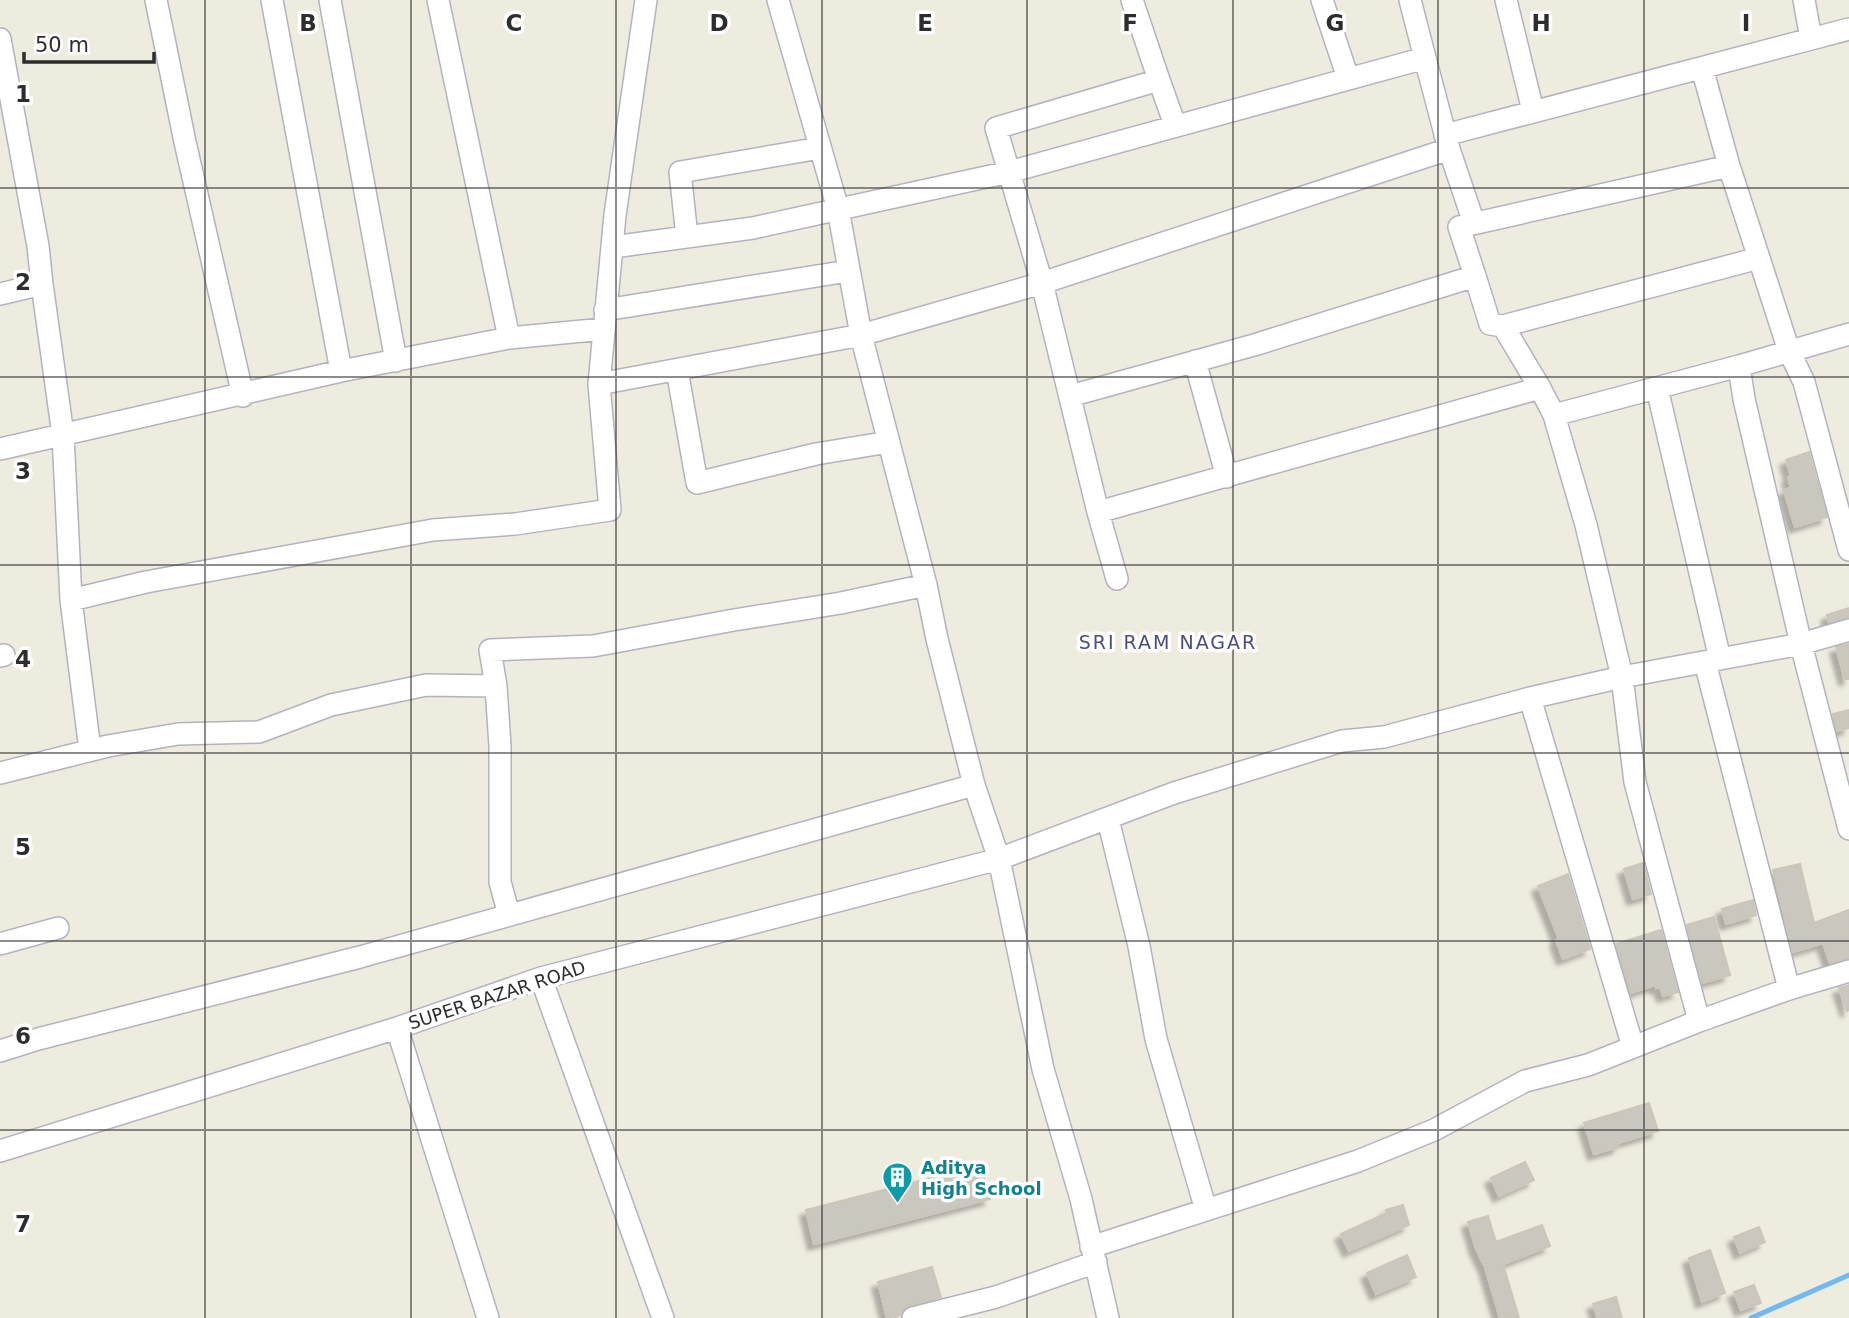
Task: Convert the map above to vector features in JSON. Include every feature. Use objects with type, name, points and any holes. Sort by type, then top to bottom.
[{"type":"street","points":[[156,0],[243,396]]},
{"type":"street","points":[[272,0],[341,372]]},
{"type":"street","points":[[330,0],[396,360]]},
{"type":"street","points":[[438,0],[509,338]]},
{"type":"street","points":[[71,600],[146,582],[433,530],[515,524],[610,510],[599,384],[615,215],[646,0]]},
{"type":"street","points":[[778,0],[838,209],[861,335],[926,585],[974,785],[999,859],[1043,1069],[1081,1199],[1108,1318]]},
{"type":"street","points":[[1132,0],[1175,125]]},
{"type":"street","points":[[1322,0],[1348,78]]},
{"type":"street","points":[[1410,0],[1447,142],[1474,223]]},
{"type":"street","points":[[1506,0],[1533,111]]},
{"type":"street","points":[[1804,0],[1811,39]]},
{"type":"street","points":[[599,384],[861,335],[1042,283],[1533,111],[1849,29]]},
{"type":"street","points":[[0,39],[37,246],[63,435],[71,600],[90,750]]},
{"type":"street","points":[[613,247],[753,228],[1009,172],[1425,58]]},
{"type":"street","points":[[1702,68],[1789,351],[1804,382],[1849,550]]},
{"type":"street","points":[[1117,579],[1042,283],[996,128],[1159,80]]},
{"type":"street","points":[[687,237],[680,172],[820,148]]},
{"type":"street","points":[[1730,166],[1460,227],[1490,324],[1503,326],[1759,258]]},
{"type":"street","points":[[0,449],[396,360],[848,271]]},
{"type":"street","points":[[1070,396],[1254,345],[1475,276]]},
{"type":"street","points":[[0,294],[42,284]]},
{"type":"street","points":[[1503,326],[1554,415],[1586,525],[1622,677],[1635,782],[1699,1021]]},
{"type":"street","points":[[1554,415],[1849,334]]},
{"type":"street","points":[[1195,361],[1227,477]]},
{"type":"street","points":[[1739,366],[1744,399],[1801,644],[1849,829]]},
{"type":"street","points":[[677,370],[697,483],[816,454],[889,442]]},
{"type":"street","points":[[1098,512],[1540,388]]},
{"type":"street","points":[[1657,388],[1712,661],[1789,989]]},
{"type":"street","points":[[509,915],[499,882],[500,746],[496,687],[490,650],[593,646],[841,603],[926,585]]},
{"type":"street","name":"SUPER BAZAR ROAD","points":[[0,1151],[397,1028],[541,978],[999,859],[1174,793],[1342,741],[1384,737],[1530,698],[1622,677],[1801,644],[1849,631]]},
{"type":"street","points":[[0,773],[90,750],[178,734],[259,732],[331,705],[426,685],[496,687]]},
{"type":"street","points":[[1530,698],[1633,1047]]},
{"type":"street","points":[[0,1051],[360,957],[974,785]]},
{"type":"street","points":[[1108,819],[1139,946],[1156,1039],[1206,1210]]},
{"type":"street","points":[[0,944],[58,928]]},
{"type":"street","points":[[913,1318],[996,1297],[1094,1254],[1206,1210],[1358,1161],[1434,1130],[1525,1081],[1588,1065],[1699,1021],[1849,971]]},
{"type":"street","points":[[541,978],[663,1318]]},
{"type":"street","points":[[397,1028],[488,1318]]},
{"type":"building","points":[[1809,452],[1827,517],[1795,527],[1784,490],[1791,488],[1788,477],[1791,476],[1786,460]]},
{"type":"building","points":[[1849,608],[1849,617],[1829,622],[1827,615]]},
{"type":"building","points":[[1849,644],[1849,679],[1845,679],[1836,647]]},
{"type":"building","points":[[1849,710],[1849,728],[1837,731],[1833,714]]},
{"type":"building","points":[[1643,863],[1651,894],[1633,899],[1624,869]]},
{"type":"building","points":[[1800,864],[1814,923],[1849,910],[1849,958],[1830,963],[1823,943],[1793,952],[1773,870]]},
{"type":"building","points":[[1568,874],[1590,949],[1563,959],[1556,940],[1559,939],[1538,886]]},
{"type":"building","points":[[1753,900],[1756,915],[1726,924],[1722,909]]},
{"type":"building","points":[[1714,917],[1730,975],[1702,983],[1687,925]]},
{"type":"building","points":[[1661,930],[1678,992],[1663,996],[1660,987],[1656,988],[1655,985],[1631,993],[1616,944]]},
{"type":"building","points":[[1849,985],[1849,1010],[1847,1011],[1839,988]]},
{"type":"building","points":[[1649,1103],[1658,1131],[1618,1143],[1619,1147],[1594,1154],[1584,1123]]},
{"type":"building","points":[[1525,1162],[1534,1180],[1499,1196],[1491,1178]]},
{"type":"building","name":"Aditya High School","points":[[981,1165],[990,1199],[814,1244],[806,1210]]},
{"type":"building","points":[[1403,1205],[1409,1225],[1349,1251],[1341,1234],[1387,1213],[1386,1210]]},
{"type":"building","points":[[1488,1216],[1496,1242],[1542,1225],[1550,1246],[1503,1264],[1519,1318],[1500,1318],[1485,1267],[1476,1249],[1468,1222]]},
{"type":"building","points":[[1759,1227],[1765,1242],[1740,1253],[1734,1237]]},
{"type":"building","points":[[1710,1250],[1725,1293],[1702,1302],[1689,1258]]},
{"type":"building","points":[[1407,1255],[1416,1277],[1376,1294],[1367,1273]]},
{"type":"building","points":[[932,1267],[941,1297],[910,1305],[903,1309],[900,1315],[887,1318],[878,1282]]},
{"type":"building","points":[[1754,1285],[1761,1303],[1741,1310],[1734,1292]]},
{"type":"building","points":[[1616,1297],[1622,1318],[1598,1318],[1593,1304]]},
{"type":"waterway","points":[[1751,1318],[1849,1275]]},
{"type":"place","name":"Aditya High School","points":[[898,1204]]},
{"type":"district","name":"SRI RAM NAGAR","points":[[1168,642]]}]
